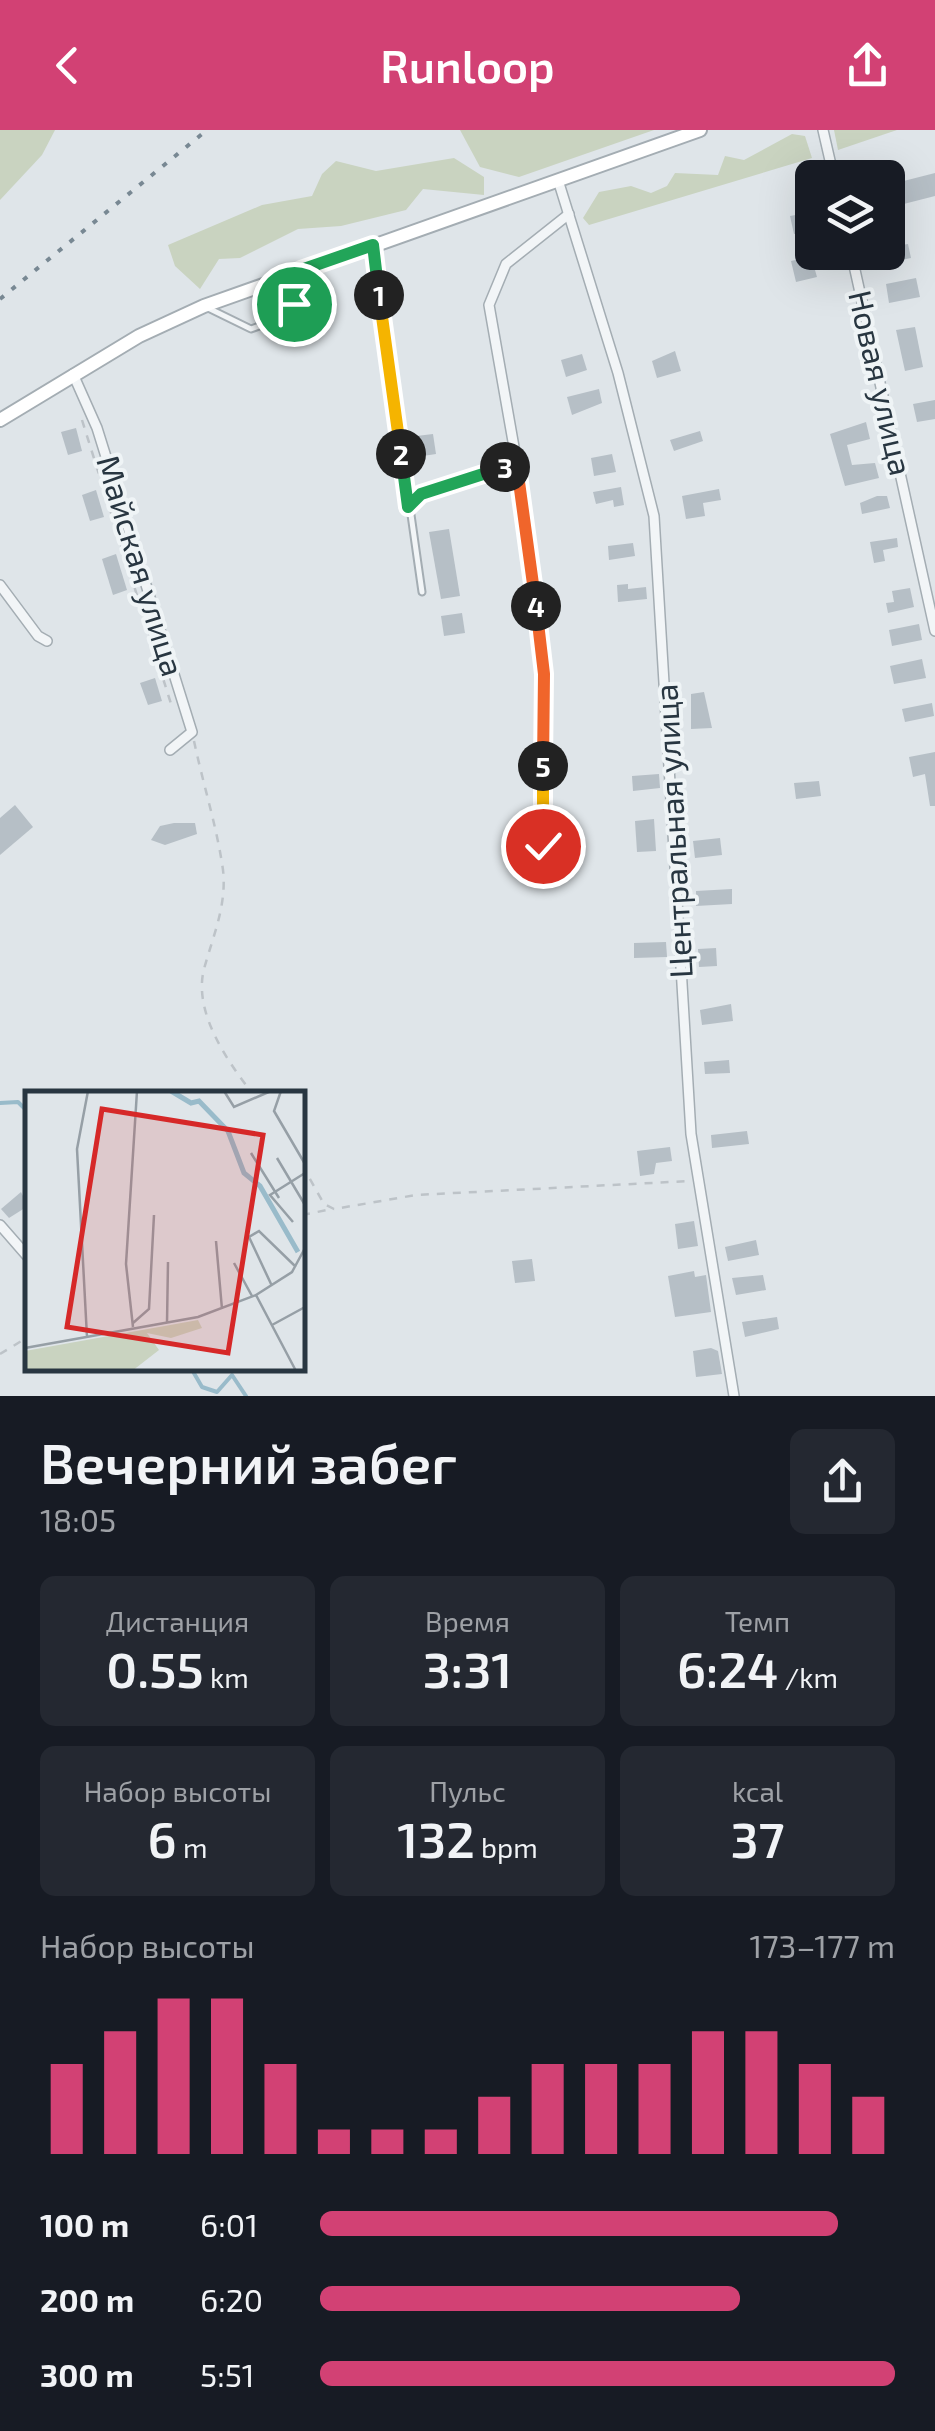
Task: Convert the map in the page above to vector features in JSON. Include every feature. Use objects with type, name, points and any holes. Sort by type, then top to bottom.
[{"type":"main road","points":[[0,420],[73,374],[204,306],[700,130]]},
{"type":"street","points":[[824,130],[830,160]]},
{"type":"street","name":"Центральная улица","points":[[558,180],[618,373],[657,541],[697,1180],[734,1396]]},
{"type":"street","points":[[543,846],[544,674],[530,538],[488,305],[506,264],[569,214]]},
{"type":"street","name":"Новая улица","points":[[855,270],[935,631]]},
{"type":"street","name":"Майская улица","points":[[73,374],[97,428],[192,732]]},
{"type":"street","points":[[0,585],[38,636],[47,641]]},
{"type":"street","points":[[170,750],[192,732]]},
{"type":"street","points":[[0,1224],[25,1253]]},
{"type":"lane","points":[[373,245],[422,592]]},
{"type":"lane","points":[[204,306],[250,329],[292,314],[301,270]]},
{"type":"lane","points":[[408,507],[421,494],[498,472],[516,460]]},
{"type":"path","points":[[77,406],[172,707]]},
{"type":"path","points":[[192,732],[223,872],[217,932],[200,988],[202,1009],[218,1033],[225,1059],[251,1091]]},
{"type":"path","points":[[305,1170],[324,1204],[334,1209]]},
{"type":"path","points":[[305,1214],[416,1195],[697,1180]]},
{"type":"path","points":[[0,1354],[25,1339]]},
{"type":"green space","points":[[0,130],[55,130],[42,155],[0,200]]},
{"type":"green space","points":[[460,130],[654,130],[519,177],[480,167]]},
{"type":"green space","points":[[834,130],[897,130],[838,150]]},
{"type":"green space","points":[[792,134],[805,136],[812,158],[589,225],[583,218],[599,192],[631,186],[651,193],[667,186],[675,173],[718,175],[725,156],[744,160]]},
{"type":"green space","points":[[454,158],[484,177],[484,195],[423,189],[406,210],[341,226],[298,229],[240,258],[219,259],[200,289],[175,266],[168,245],[262,205],[312,196],[322,174],[336,161],[376,171]]},
{"type":"building","points":[[935,173],[935,196],[905,204],[905,181]]},
{"type":"building","points":[[905,244],[908,244],[911,258],[905,259]]},
{"type":"building","points":[[795,260],[795,270],[815,270],[817,277],[796,282],[791,261]]},
{"type":"building","points":[[916,278],[920,297],[889,303],[886,284]]},
{"type":"building","points":[[915,327],[923,367],[905,371],[896,330]]},
{"type":"building","points":[[675,351],[681,371],[657,378],[652,361]]},
{"type":"building","points":[[582,354],[587,370],[566,377],[561,360]]},
{"type":"building","points":[[599,389],[602,403],[572,415],[567,397]]},
{"type":"building","points":[[935,400],[935,419],[917,422],[913,404]]},
{"type":"building","points":[[866,422],[870,439],[847,445],[852,465],[875,463],[879,478],[845,486],[830,434]]},
{"type":"building","points":[[76,428],[82,451],[68,455],[61,432]]},
{"type":"building","points":[[700,431],[703,441],[674,451],[670,440]]},
{"type":"building","points":[[433,434],[436,454],[410,458],[408,437]]},
{"type":"building","points":[[612,454],[616,472],[594,476],[591,458]]},
{"type":"building","points":[[621,487],[624,505],[614,507],[613,500],[596,504],[593,492]]},
{"type":"building","points":[[719,489],[721,500],[703,503],[705,516],[686,519],[682,496]]},
{"type":"building","points":[[96,490],[104,517],[90,521],[82,495]]},
{"type":"building","points":[[887,496],[890,508],[862,514],[860,503]]},
{"type":"building","points":[[449,529],[460,596],[441,599],[429,532]]},
{"type":"building","points":[[897,538],[898,547],[883,550],[885,561],[874,563],[870,542]]},
{"type":"building","points":[[633,543],[635,556],[609,560],[608,546]]},
{"type":"building","points":[[116,554],[127,590],[113,595],[102,559]]},
{"type":"building","points":[[628,584],[628,589],[646,587],[647,599],[618,602],[617,585]]},
{"type":"building","points":[[910,588],[914,607],[888,613],[886,603],[894,602],[892,591]]},
{"type":"building","points":[[462,613],[465,633],[444,636],[441,616]]},
{"type":"building","points":[[919,624],[922,640],[892,646],[889,630]]},
{"type":"building","points":[[922,659],[926,678],[894,684],[890,666]]},
{"type":"building","points":[[155,678],[162,701],[148,705],[140,683]]},
{"type":"building","points":[[704,692],[712,728],[691,729],[691,694]]},
{"type":"building","points":[[932,703],[934,716],[905,722],[902,709]]},
{"type":"building","points":[[935,752],[935,806],[930,806],[925,774],[913,777],[909,757]]},
{"type":"building","points":[[659,774],[660,788],[633,791],[632,776]]},
{"type":"building","points":[[819,781],[821,796],[796,799],[794,783]]},
{"type":"building","points":[[15,805],[33,827],[0,855],[0,818]]},
{"type":"building","points":[[654,819],[656,851],[637,852],[635,821]]},
{"type":"building","points":[[195,823],[197,834],[165,845],[151,840],[160,826]]},
{"type":"building","points":[[720,838],[722,855],[695,858],[693,841]]},
{"type":"building","points":[[732,889],[732,904],[696,906],[696,891]]},
{"type":"building","points":[[666,942],[667,957],[634,958],[634,943]]},
{"type":"building","points":[[716,948],[717,966],[699,967],[698,949]]},
{"type":"building","points":[[731,1004],[733,1021],[702,1025],[700,1010]]},
{"type":"building","points":[[729,1060],[730,1073],[705,1074],[704,1062]]},
{"type":"building","points":[[747,1131],[749,1144],[712,1148],[711,1135]]},
{"type":"building","points":[[670,1147],[672,1161],[656,1163],[654,1174],[640,1176],[637,1151]]},
{"type":"building","points":[[21,1192],[25,1208],[9,1218],[1,1209]]},
{"type":"building","points":[[694,1221],[698,1246],[678,1249],[675,1224]]},
{"type":"building","points":[[756,1240],[759,1255],[728,1261],[725,1247]]},
{"type":"building","points":[[532,1259],[535,1281],[515,1283],[512,1261]]},
{"type":"building","points":[[694,1271],[695,1277],[706,1275],[711,1312],[675,1317],[668,1276]]},
{"type":"building","points":[[763,1275],[766,1290],[736,1295],[732,1278]]},
{"type":"building","points":[[777,1317],[779,1329],[745,1337],[742,1322]]},
{"type":"building","points":[[693,1351],[718,1351],[722,1374],[696,1377]]},
{"type":"waterway","points":[[0,1103],[18,1102],[25,1109]]},
{"type":"waterway","points":[[193,1371],[202,1387],[217,1392],[232,1375],[246,1396]]},
{"type":"railway","points":[[0,299],[207,130]]},
{"type":"route","points":[[294,304],[301,270],[373,245],[408,507],[421,494],[498,472],[516,460],[530,538],[544,674],[543,846]]}]
